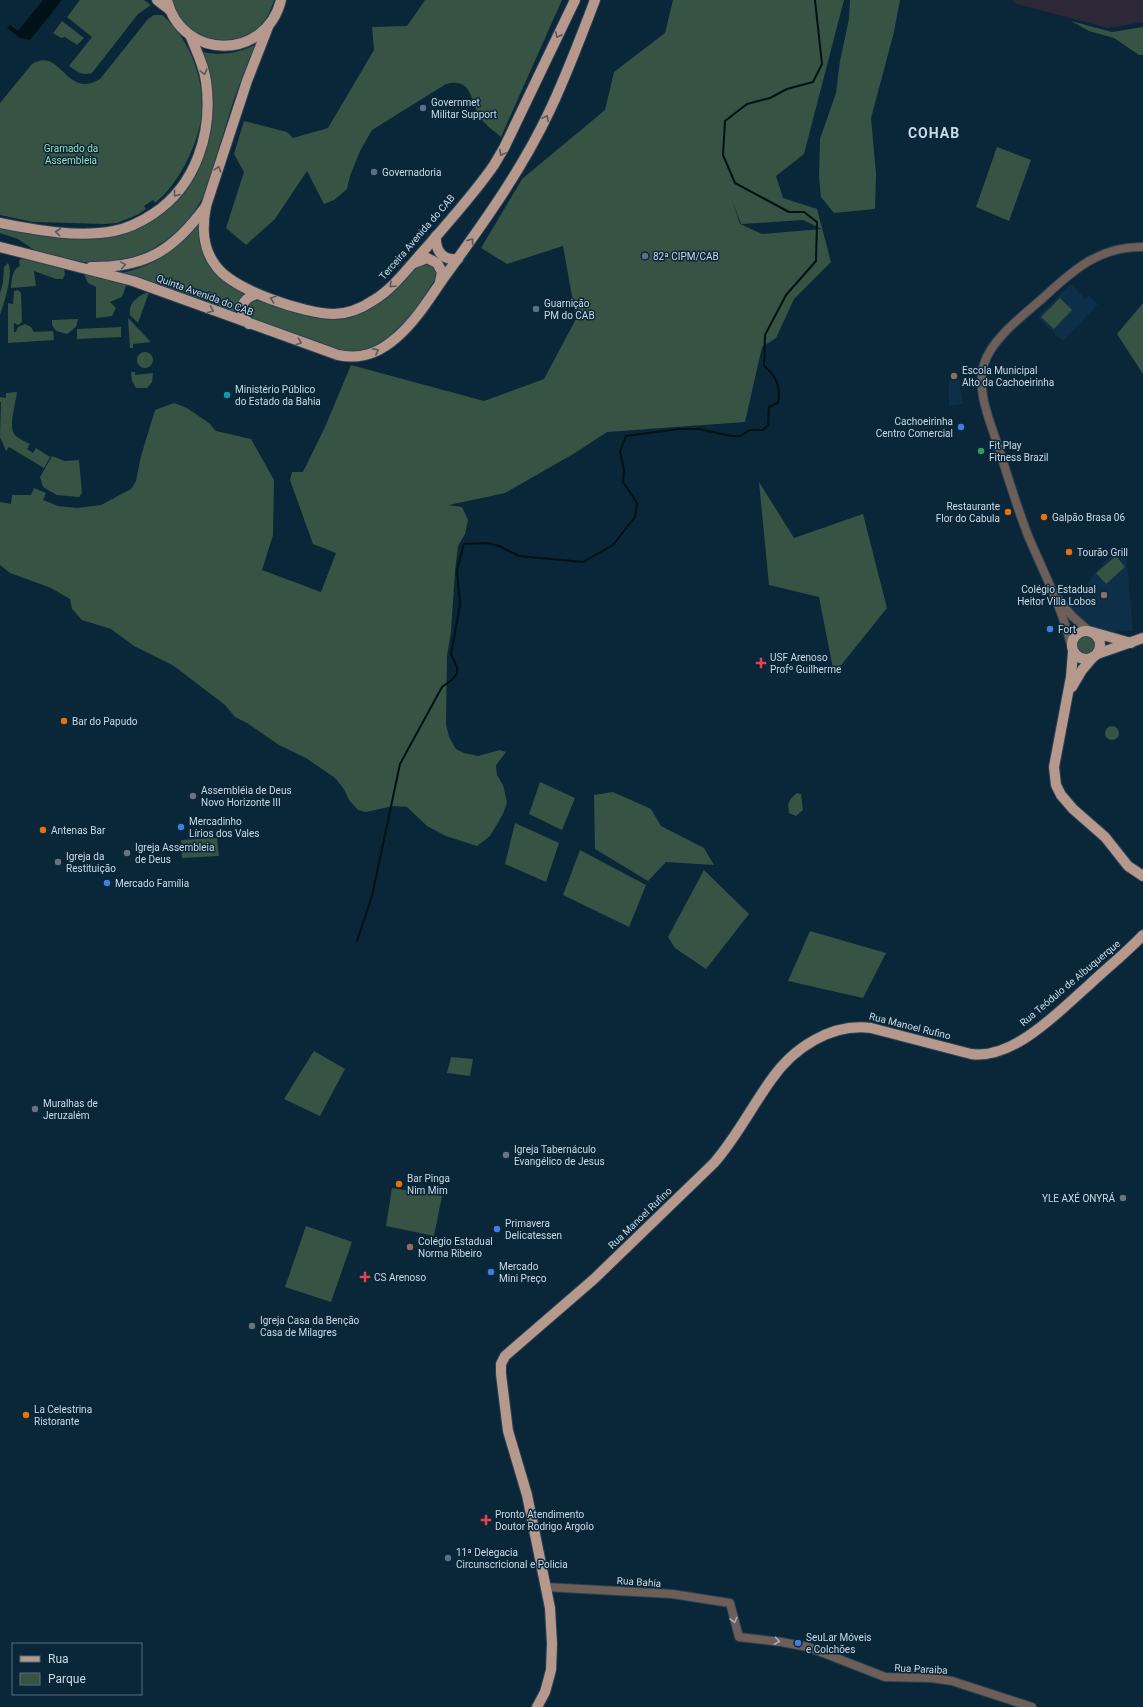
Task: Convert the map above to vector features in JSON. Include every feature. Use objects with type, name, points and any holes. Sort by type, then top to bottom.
[{"type":"main road","points":[[157,0],[170,10]]},
{"type":"main road","points":[[167,0],[170,10],[180,26],[190,35],[205,43],[222,46],[239,44],[254,38],[268,27]]},
{"type":"main road","points":[[71,266],[122,266],[151,257],[169,246],[185,232],[206,206],[247,81],[268,27],[276,15],[281,0]]},
{"type":"main road","name":"Terceira Avenida do CAB","points":[[206,206],[204,240],[215,265],[230,281],[257,294],[313,312],[334,314],[343,313],[352,311],[373,301],[393,284],[412,264],[488,174],[499,158],[575,0]]},
{"type":"main road","points":[[440,284],[488,216],[532,145],[564,81],[595,0]]},
{"type":"main road","points":[[0,223],[61,232],[82,233],[114,231],[132,226],[145,219],[172,199],[191,173],[198,157],[207,119],[206,79],[199,56],[190,35]]},
{"type":"main road","points":[[436,236],[436,245],[440,253],[448,259],[458,259]]},
{"type":"main road","name":"Quinta Avenida do CAB","points":[[0,247],[133,281],[249,324],[338,355],[353,358],[372,354],[396,338],[407,328],[440,284]]},
{"type":"main road","points":[[412,264],[427,258],[437,263],[442,272],[440,284]]},
{"type":"main road","points":[[249,324],[242,313],[242,305],[246,299],[257,294]]},
{"type":"main road","points":[[1131,643],[1090,632],[1080,632],[1074,637],[1072,648],[1072,670],[1062,717],[1054,767],[1055,780],[1058,790],[1073,810],[1105,837],[1128,866],[1143,876]]},
{"type":"main road","points":[[1067,698],[1078,676],[1099,650],[1099,642],[1090,632]]},
{"type":"main road","points":[[1072,648],[1080,658],[1084,659],[1143,638]]},
{"type":"main road","name":"Rua Teódulo de Albuquerque","points":[[987,1055],[1008,1047],[1038,1029],[1143,935]]},
{"type":"main road","name":"Rua Manoel Rufino","points":[[537,1707],[545,1692],[551,1670],[552,1625],[550,1608],[527,1495],[508,1431],[501,1374],[501,1364],[505,1356],[594,1279],[714,1163],[730,1145],[771,1080],[782,1066],[811,1042],[829,1032],[842,1028],[862,1026],[971,1054],[987,1055]]},
{"type":"street","points":[[1072,648],[1050,587],[1028,533],[985,406],[981,383],[984,363],[992,348],[1002,336],[1079,266],[1108,252],[1125,248],[1143,247]]},
{"type":"street","points":[[1050,587],[1068,611],[1090,632]]},
{"type":"street","name":"Rua Bahia","points":[[545,1587],[672,1594],[730,1603],[739,1637]]},
{"type":"street","name":"Rua Paraiba","points":[[739,1637],[808,1647],[885,1677],[931,1678],[952,1681],[1022,1702],[1032,1707]]},
{"type":"shaded area","points":[[43,0],[62,0],[30,40],[20,38],[7,28],[10,25],[18,31]]},
{"type":"shaded area","points":[[1012,0],[1143,0],[1143,22],[1108,28],[1017,4]]},
{"type":"shaded area","points":[[1071,284],[1085,299],[1089,296],[1098,304],[1063,341],[1037,317]]},
{"type":"shaded area","points":[[959,379],[963,404],[949,406],[949,381]]},
{"type":"shaded area","name":"Colégio Estadual Heitor Villa Lobos","points":[[1126,551],[1133,631],[1107,632],[1090,625],[1074,612],[1070,605],[1106,560]]},
{"type":"green space","points":[[80,0],[144,0],[151,5],[138,14],[92,73],[89,74],[80,73],[69,66],[92,37],[67,17]]},
{"type":"green space","points":[[171,0],[274,0],[268,16],[257,29],[249,35],[239,39],[219,42],[200,37],[183,25],[177,17]]},
{"type":"green space","points":[[425,0],[562,0],[501,137],[482,120],[466,87],[455,83],[446,84],[372,130],[360,151],[350,176],[347,189],[334,200],[324,204],[307,171],[275,219],[246,245],[226,228],[244,172],[234,154],[244,121],[287,132],[293,138],[328,128],[374,50],[372,27],[407,26]]},
{"type":"green space","points":[[673,0],[844,0],[804,154],[776,176],[783,198],[817,209],[831,262],[794,299],[776,338],[762,347],[745,422],[607,432],[575,453],[505,493],[449,505],[462,507],[468,520],[465,534],[458,546],[455,571],[451,631],[447,656],[446,724],[449,737],[456,749],[464,753],[478,756],[500,750],[506,752],[496,765],[497,775],[503,785],[507,802],[503,814],[490,836],[477,846],[446,836],[427,826],[407,807],[393,806],[366,812],[358,810],[349,800],[344,789],[335,778],[306,758],[279,745],[247,723],[235,717],[225,705],[174,666],[134,646],[111,629],[82,620],[72,609],[70,599],[51,588],[10,573],[0,565],[0,502],[11,504],[12,495],[31,495],[34,488],[46,493],[43,500],[58,506],[77,508],[101,505],[131,489],[136,481],[141,456],[155,410],[174,403],[187,408],[209,423],[216,431],[251,439],[274,480],[273,535],[262,570],[321,592],[336,553],[313,544],[290,480],[292,472],[303,472],[325,427],[351,365],[484,401],[544,379],[576,319],[563,246],[507,264],[481,248],[522,179],[605,110],[614,72],[665,33]],"holes":[[[732,200],[741,224],[803,220],[822,229],[762,234],[740,224]]]},
{"type":"green space","points":[[850,0],[900,0],[894,32],[871,118],[876,174],[875,209],[834,213],[821,197],[819,177],[820,139],[836,93],[840,61],[849,19]]},
{"type":"green space","name":"Gramado da Assembleia","points":[[154,15],[162,15],[179,34],[186,45],[197,69],[202,95],[201,120],[198,134],[188,160],[173,184],[155,203],[153,200],[144,206],[146,209],[137,215],[117,223],[33,222],[0,215],[0,103],[32,64],[42,60],[57,66],[71,79],[79,83],[89,84],[100,79],[148,19]]},
{"type":"green space","points":[[62,21],[84,38],[77,45],[65,37],[61,38],[53,33]]},
{"type":"green space","points":[[1071,21],[1112,32],[1143,27],[1143,55],[1139,55],[1114,38],[1089,31]]},
{"type":"green space","points":[[255,45],[234,99],[204,196],[189,220],[168,239],[151,250],[121,261],[88,263],[40,254],[18,239],[0,233],[0,226],[21,231],[138,228],[155,219],[171,207],[185,192],[196,175],[204,155],[212,115],[212,95],[211,84],[203,52],[217,54],[230,53]]},
{"type":"green space","points":[[997,147],[1031,160],[1009,221],[976,207]]},
{"type":"green space","points":[[199,224],[202,247],[206,257],[218,274],[226,282],[245,295],[239,314],[120,273],[131,271],[153,262],[173,248]]},
{"type":"green space","points":[[23,257],[63,264],[65,274],[63,279],[56,279],[34,271],[36,286],[11,288],[15,269],[20,266],[19,261]]},
{"type":"green space","points":[[424,261],[435,266],[437,275],[416,308],[398,331],[388,340],[361,351],[343,352],[252,320],[248,315],[248,305],[251,302],[260,300],[265,300],[314,316],[362,312],[383,300],[416,266]]},
{"type":"green space","points":[[8,263],[10,268],[9,281],[0,315],[0,293],[3,283],[4,267]]},
{"type":"green space","points":[[83,272],[128,280],[122,297],[110,302],[116,308],[112,316],[96,318],[96,287],[88,283]]},
{"type":"green space","points":[[18,290],[21,293],[22,322],[18,325],[14,323],[14,332],[16,332],[18,327],[25,324],[31,327],[34,332],[53,331],[54,340],[8,343],[8,303],[13,304],[14,291]]},
{"type":"green space","points":[[149,292],[138,323],[130,315],[132,303],[138,297]]},
{"type":"green space","points":[[1060,298],[1072,310],[1054,329],[1041,317]]},
{"type":"green space","points":[[1143,303],[1143,374],[1117,334]]},
{"type":"green space","points":[[128,318],[151,342],[133,344],[133,348],[130,348]]},
{"type":"green space","points":[[78,319],[76,327],[67,334],[56,331],[52,325],[52,320]]},
{"type":"green space","points":[[121,327],[121,337],[77,339],[77,329]]},
{"type":"green space","points":[[145,352],[151,354],[153,360],[151,366],[145,368],[139,366],[137,360],[139,354]]},
{"type":"green space","points":[[131,372],[135,372],[135,375],[153,373],[152,382],[147,388],[136,388],[132,381]]},
{"type":"green space","points":[[17,392],[12,422],[13,433],[30,444],[27,449],[33,453],[36,448],[50,457],[44,468],[9,447],[6,451],[0,437],[0,397],[6,398],[6,393]]},
{"type":"green space","points":[[52,456],[65,461],[79,460],[82,493],[79,497],[57,495],[43,487],[40,477]]},
{"type":"green space","points":[[759,482],[794,538],[863,514],[887,608],[834,674],[819,597],[769,585]]},
{"type":"green space","points":[[1116,556],[1125,567],[1106,584],[1096,573]]},
{"type":"green space","points":[[1085,636],[1092,639],[1095,646],[1092,653],[1085,656],[1078,653],[1075,646],[1078,639]]},
{"type":"green space","points":[[1109,726],[1115,726],[1119,730],[1119,736],[1115,740],[1109,740],[1105,736],[1105,730]]},
{"type":"green space","points":[[540,782],[575,798],[562,830],[529,814]]},
{"type":"green space","points":[[613,792],[651,809],[661,826],[704,848],[714,865],[666,862],[648,881],[595,849],[594,795]]},
{"type":"green space","points":[[797,793],[801,794],[803,810],[796,816],[789,813],[788,806],[790,799]]},
{"type":"green space","points":[[515,823],[559,843],[546,882],[505,864]]},
{"type":"green space","points":[[217,838],[219,856],[182,858],[181,840]]},
{"type":"green space","points":[[580,850],[646,885],[629,927],[563,895]]},
{"type":"green space","points":[[704,870],[749,914],[706,969],[675,948],[668,937]]},
{"type":"green space","points":[[810,931],[886,953],[863,998],[788,981]]},
{"type":"green space","points":[[314,1051],[345,1069],[320,1116],[284,1099]]},
{"type":"green space","points":[[451,1057],[473,1059],[470,1076],[447,1073]]},
{"type":"green space","points":[[392,1188],[442,1196],[434,1236],[386,1226]]},
{"type":"green space","points":[[306,1226],[352,1242],[331,1302],[285,1287]]},
{"type":"waterway","points":[[357,941],[372,896],[400,764],[442,687],[453,679],[457,673],[457,667],[451,654],[460,605],[457,570],[464,544],[488,543],[499,546],[519,556],[583,562],[613,545],[635,517],[637,503],[623,482],[624,470],[620,451],[626,436],[679,429],[699,429],[731,436],[740,436],[750,430],[763,430],[768,425],[769,407],[778,403],[779,392],[777,382],[772,373],[764,366],[765,335],[786,295],[816,261],[817,222],[804,212],[789,212],[735,183],[723,155],[725,121],[747,104],[770,98],[787,89],[813,82],[822,64],[815,0]]},
{"type":"place","name":"Governmet Militar Support","points":[[423,108]]},
{"type":"place","name":"Governadoria","points":[[374,172]]},
{"type":"place","name":"82ª CIPM/CAB","points":[[645,256]]},
{"type":"place","name":"Guarnição PM do CAB","points":[[536,309]]},
{"type":"place","name":"Escola Municipal Alto da Cachoeirinha","points":[[954,376]]},
{"type":"place","name":"Ministério Público do Estado da Bahia","points":[[227,395]]},
{"type":"place","name":"Cachoeirinha Centro Comercial","points":[[961,427]]},
{"type":"place","name":"Fit Play Fitness Brazil","points":[[981,451]]},
{"type":"place","name":"Restaurante Flor do Cabula","points":[[1008,512]]},
{"type":"place","name":"Galpão Brasa 06","points":[[1044,517]]},
{"type":"place","name":"Tourão Grill","points":[[1069,552]]},
{"type":"place","name":"Colégio Estadual Heitor Villa Lobos","points":[[1104,595]]},
{"type":"place","name":"Fort","points":[[1050,629]]},
{"type":"place","name":"USF Arenoso Profº Guilherme","points":[[761,663]]},
{"type":"place","name":"Bar do Papudo","points":[[64,721]]},
{"type":"place","name":"Assembléia de Deus Novo Horizonte III","points":[[193,796]]},
{"type":"place","name":"Mercadinho Lírios dos Vales","points":[[181,827]]},
{"type":"place","name":"Antenas Bar","points":[[43,830]]},
{"type":"place","name":"Igreja Assembleia de Deus","points":[[127,853]]},
{"type":"place","name":"Igreja da Restituição","points":[[58,862]]},
{"type":"place","name":"Mercado Família","points":[[107,883]]},
{"type":"place","name":"Muralhas de Jeruzalém","points":[[35,1109]]},
{"type":"place","name":"Igreja Tabernáculo Evangélico de Jesus","points":[[506,1155]]},
{"type":"place","name":"Bar Pinga Nim Mim","points":[[399,1184]]},
{"type":"place","name":"YLE AXÉ ONYRÁ","points":[[1123,1198]]},
{"type":"place","name":"Primavera Delicatessen","points":[[497,1229]]},
{"type":"place","name":"Colégio Estadual Norma Ribeiro","points":[[410,1247]]},
{"type":"place","name":"Mercado Mini Preço","points":[[491,1272]]},
{"type":"place","name":"CS Arenoso","points":[[365,1277]]},
{"type":"place","name":"Igreja Casa da Benção Casa de Milagres","points":[[252,1326]]},
{"type":"place","name":"La Celestrina Ristorante","points":[[26,1415]]},
{"type":"place","name":"Pronto Atendimento Doutor Rodrigo Argolo","points":[[486,1520]]},
{"type":"place","name":"11ª Delegacia Circunscricional e Policia","points":[[448,1558]]},
{"type":"place","name":"SeuLar Móveis e Colchões","points":[[798,1643]]},
{"type":"district","name":"COHAB","points":[[934,133]]}]
